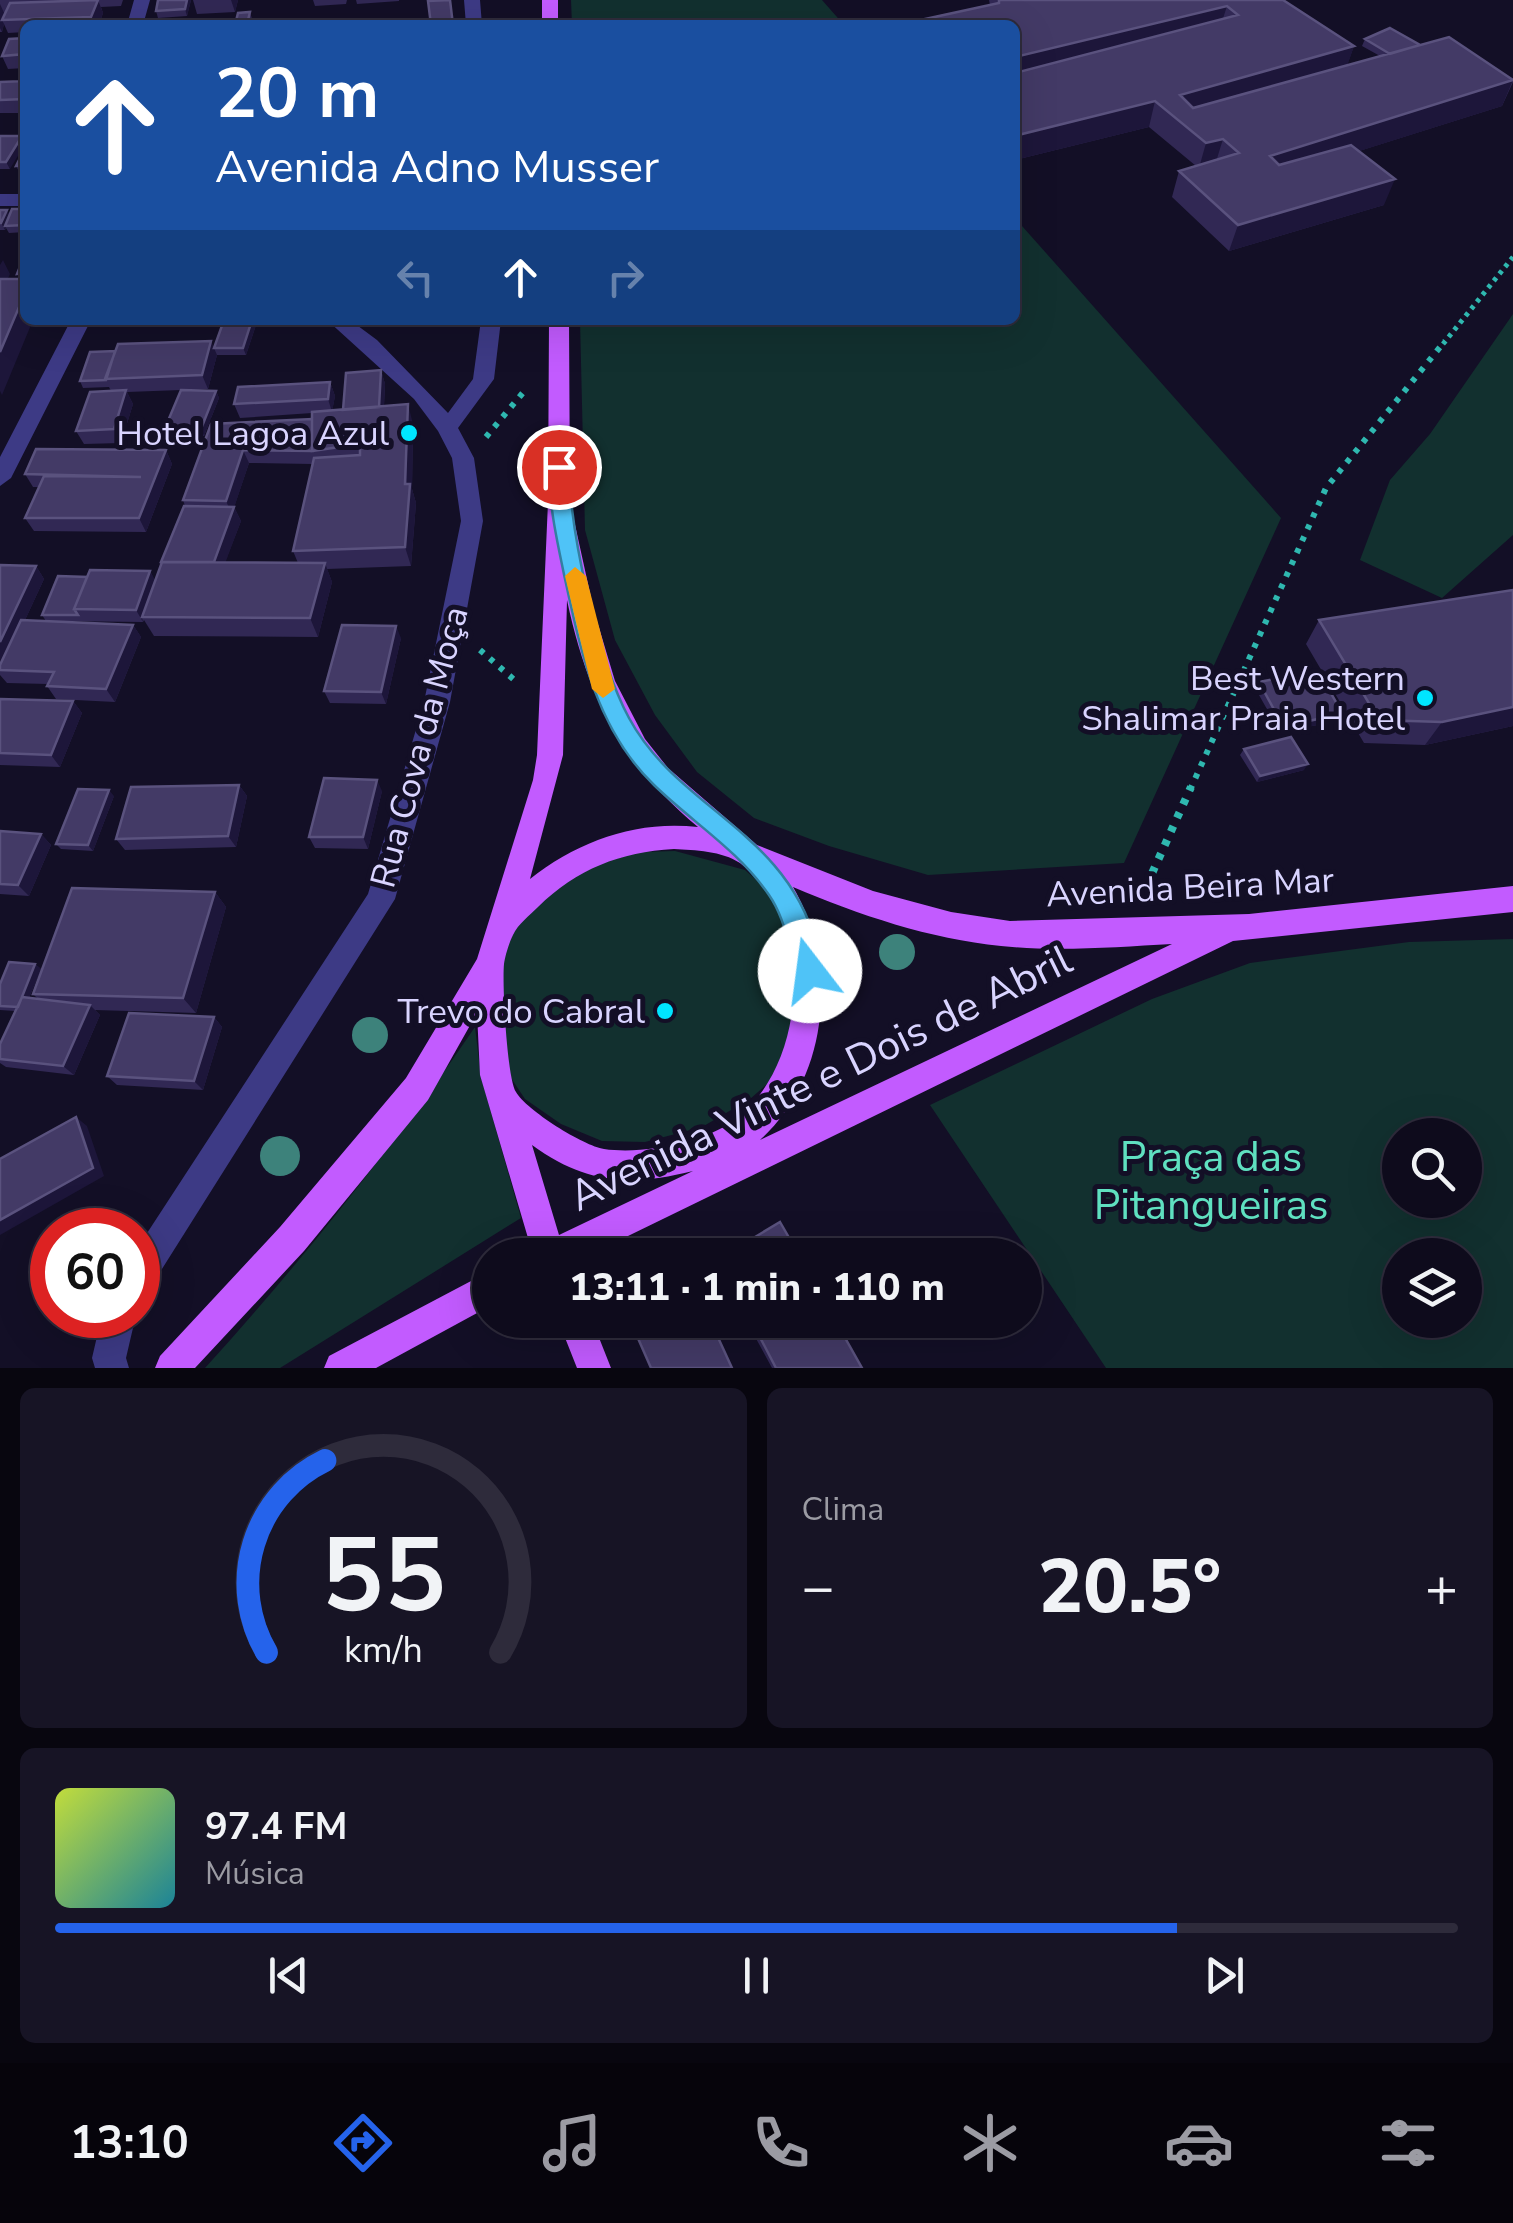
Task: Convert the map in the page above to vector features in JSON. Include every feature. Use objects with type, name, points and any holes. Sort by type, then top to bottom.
[{"type":"main road","points":[[172,1368],[292,1239],[417,1089],[490,964],[546,780],[554,716],[560,502],[559,325]]},
{"type":"main road","points":[[504,1104],[550,1138],[601,1164],[675,1162],[712,1150],[761,1118],[793,1062],[806,1017],[810,971],[797,922],[779,888],[748,850],[660,776],[622,728],[603,689],[560,502]]},
{"type":"main road","points":[[504,923],[560,871],[616,846],[676,837],[701,838],[748,850]]},
{"type":"main road","name":"Avenida Beira Mar","points":[[748,850],[801,878],[873,904],[998,933],[1124,934],[1235,928],[1513,899]]},
{"type":"main road","name":"Avenida Vinte e Dois de Abril","points":[[587,1238],[1235,928]]},
{"type":"main road","points":[[490,964],[495,1075],[546,1238]]},
{"type":"main road","points":[[340,1368],[472,1298]]},
{"type":"main road","points":[[582,1338],[594,1368]]},
{"type":"street","points":[[0,478],[10,438],[78,325]]},
{"type":"street","name":"Rua Cova da Moça","points":[[160,1242],[381,899],[433,718],[453,626],[472,521],[464,458],[421,394],[344,325]]},
{"type":"street","points":[[446,427],[476,397],[484,382],[489,369],[491,325]]},
{"type":"street","points":[[112,1368],[109,1358],[114,1338]]},
{"type":"path","points":[[1124,934],[1326,488],[1513,257]]},
{"type":"path","points":[[464,458],[494,430],[522,394],[558,325]]},
{"type":"path","points":[[453,626],[554,716]]},
{"type":"green space","points":[[571,0],[822,0],[840,20],[572,20]]},
{"type":"green space","points":[[1020,224],[1281,518],[1124,863],[928,875],[829,846],[754,818],[697,772],[655,715],[615,640],[585,530],[580,325],[1020,325]]},
{"type":"green space","points":[[1513,314],[1513,535],[1442,598],[1360,560],[1390,480],[1430,434]]},
{"type":"green space","points":[[675,851],[745,870],[777,898],[805,976],[784,1069],[750,1099],[702,1127],[645,1142],[602,1141],[561,1124],[525,1099],[501,1063],[500,963],[516,927],[574,870],[640,852]]},
{"type":"green space","name":"Praça das Pitangueiras","points":[[1513,939],[1513,1368],[1106,1368],[1042,1272],[1042,1238],[1019,1238],[930,1105],[1152,999],[1250,963],[1409,942]]},
{"type":"green space","points":[[475,1027],[481,1077],[521,1218],[489,1238],[472,1238],[472,1248],[280,1368],[205,1368],[346,1202]]},
{"type":"building","points":[[98,0],[91,17],[2,20],[10,3]]},
{"type":"building","points":[[158,0],[187,0],[185,9],[156,11]]},
{"type":"building","points":[[450,0],[452,20],[430,20],[428,1]]},
{"type":"building","points":[[1283,0],[1354,46],[1180,95],[1193,108],[1449,37],[1513,80],[1270,156],[1279,165],[1351,145],[1395,179],[1238,225],[1179,171],[1239,153],[1223,139],[1206,143],[1155,101],[1020,135],[1020,72],[1238,15],[1227,6],[1020,56],[1020,20],[921,20],[999,3]]},
{"type":"building","points":[[250,12],[248,20],[236,20],[238,13]]},
{"type":"building","points":[[1390,28],[1420,45],[1390,54],[1365,39]]},
{"type":"building","points":[[20,38],[20,54],[2,56],[9,39]]},
{"type":"building","points":[[20,81],[20,99],[0,100],[0,82]]},
{"type":"building","points":[[0,136],[20,136],[6,162],[0,162]]},
{"type":"building","points":[[12,209],[20,209],[20,225],[5,226]]},
{"type":"building","points":[[0,279],[20,279],[20,305],[0,352]]},
{"type":"building","points":[[222,325],[250,325],[243,348],[214,348]]},
{"type":"building","points":[[211,341],[202,375],[105,379],[118,344]]},
{"type":"building","points":[[115,351],[106,380],[80,381],[90,352]]},
{"type":"building","points":[[381,370],[379,407],[343,410],[346,373]]},
{"type":"building","points":[[330,382],[328,399],[234,404],[238,387]]},
{"type":"building","points":[[126,390],[114,429],[76,431],[90,392]]},
{"type":"building","points":[[181,390],[216,391],[201,429],[165,428]]},
{"type":"building","points":[[408,404],[405,484],[410,484],[405,547],[293,551],[314,458],[360,455],[360,444],[312,451],[312,412]]},
{"type":"building","points":[[312,419],[312,451],[243,450],[226,501],[183,500],[211,424]]},
{"type":"building","points":[[36,449],[166,450],[139,518],[25,518],[44,476],[141,477],[25,474]]},
{"type":"building","points":[[184,506],[234,507],[214,562],[161,562]]},
{"type":"building","points":[[162,562],[325,563],[310,618],[142,617]]},
{"type":"building","points":[[0,565],[36,566],[0,642]]},
{"type":"building","points":[[90,570],[150,571],[136,610],[74,609]]},
{"type":"building","points":[[58,576],[87,577],[74,609],[78,615],[42,615]]},
{"type":"building","name":"Best Western Shalimar Praia Hotel","points":[[1513,590],[1513,707],[1442,722],[1379,720],[1319,620]]},
{"type":"building","points":[[21,620],[133,625],[106,689],[47,686],[54,672],[0,670]]},
{"type":"building","points":[[342,625],[396,626],[381,692],[324,691]]},
{"type":"building","points":[[1318,671],[1343,714],[1283,726],[1259,682]]},
{"type":"building","points":[[0,699],[73,701],[51,755],[0,753]]},
{"type":"building","points":[[1291,737],[1308,764],[1260,776],[1244,749]]},
{"type":"building","points":[[324,778],[377,780],[363,837],[309,837]]},
{"type":"building","points":[[239,785],[228,836],[116,839],[131,787]]},
{"type":"building","points":[[78,789],[109,790],[88,845],[56,844]]},
{"type":"building","points":[[0,831],[41,834],[18,885],[0,884]]},
{"type":"building","points":[[72,888],[215,892],[183,998],[33,994]]},
{"type":"building","points":[[9,962],[35,964],[18,1007],[0,1006],[0,984]]},
{"type":"building","points":[[22,997],[90,1005],[63,1066],[0,1059],[0,1044]]},
{"type":"building","points":[[129,1013],[214,1017],[194,1081],[107,1076]]},
{"type":"building","points":[[76,1117],[93,1168],[0,1220],[0,1159]]},
{"type":"building","points":[[780,1222],[789,1238],[753,1238]]},
{"type":"building","points":[[638,1338],[718,1338],[732,1368],[651,1368]]},
{"type":"building","points":[[760,1338],[845,1338],[862,1368],[776,1368]]},
{"type":"slow traffic","points":[[575,576],[603,689]]},
{"type":"place","name":"Hotel Lagoa Azul","points":[[409,433]]},
{"type":"place","name":"Best Western Shalimar Praia Hotel","points":[[1425,698]]},
{"type":"place","name":"Trevo do Cabral","points":[[665,1011]]},
{"type":"route","points":[[559,467],[560,502],[587,631],[603,689],[622,728],[660,776],[748,850],[779,888],[797,922],[810,971]]}]
